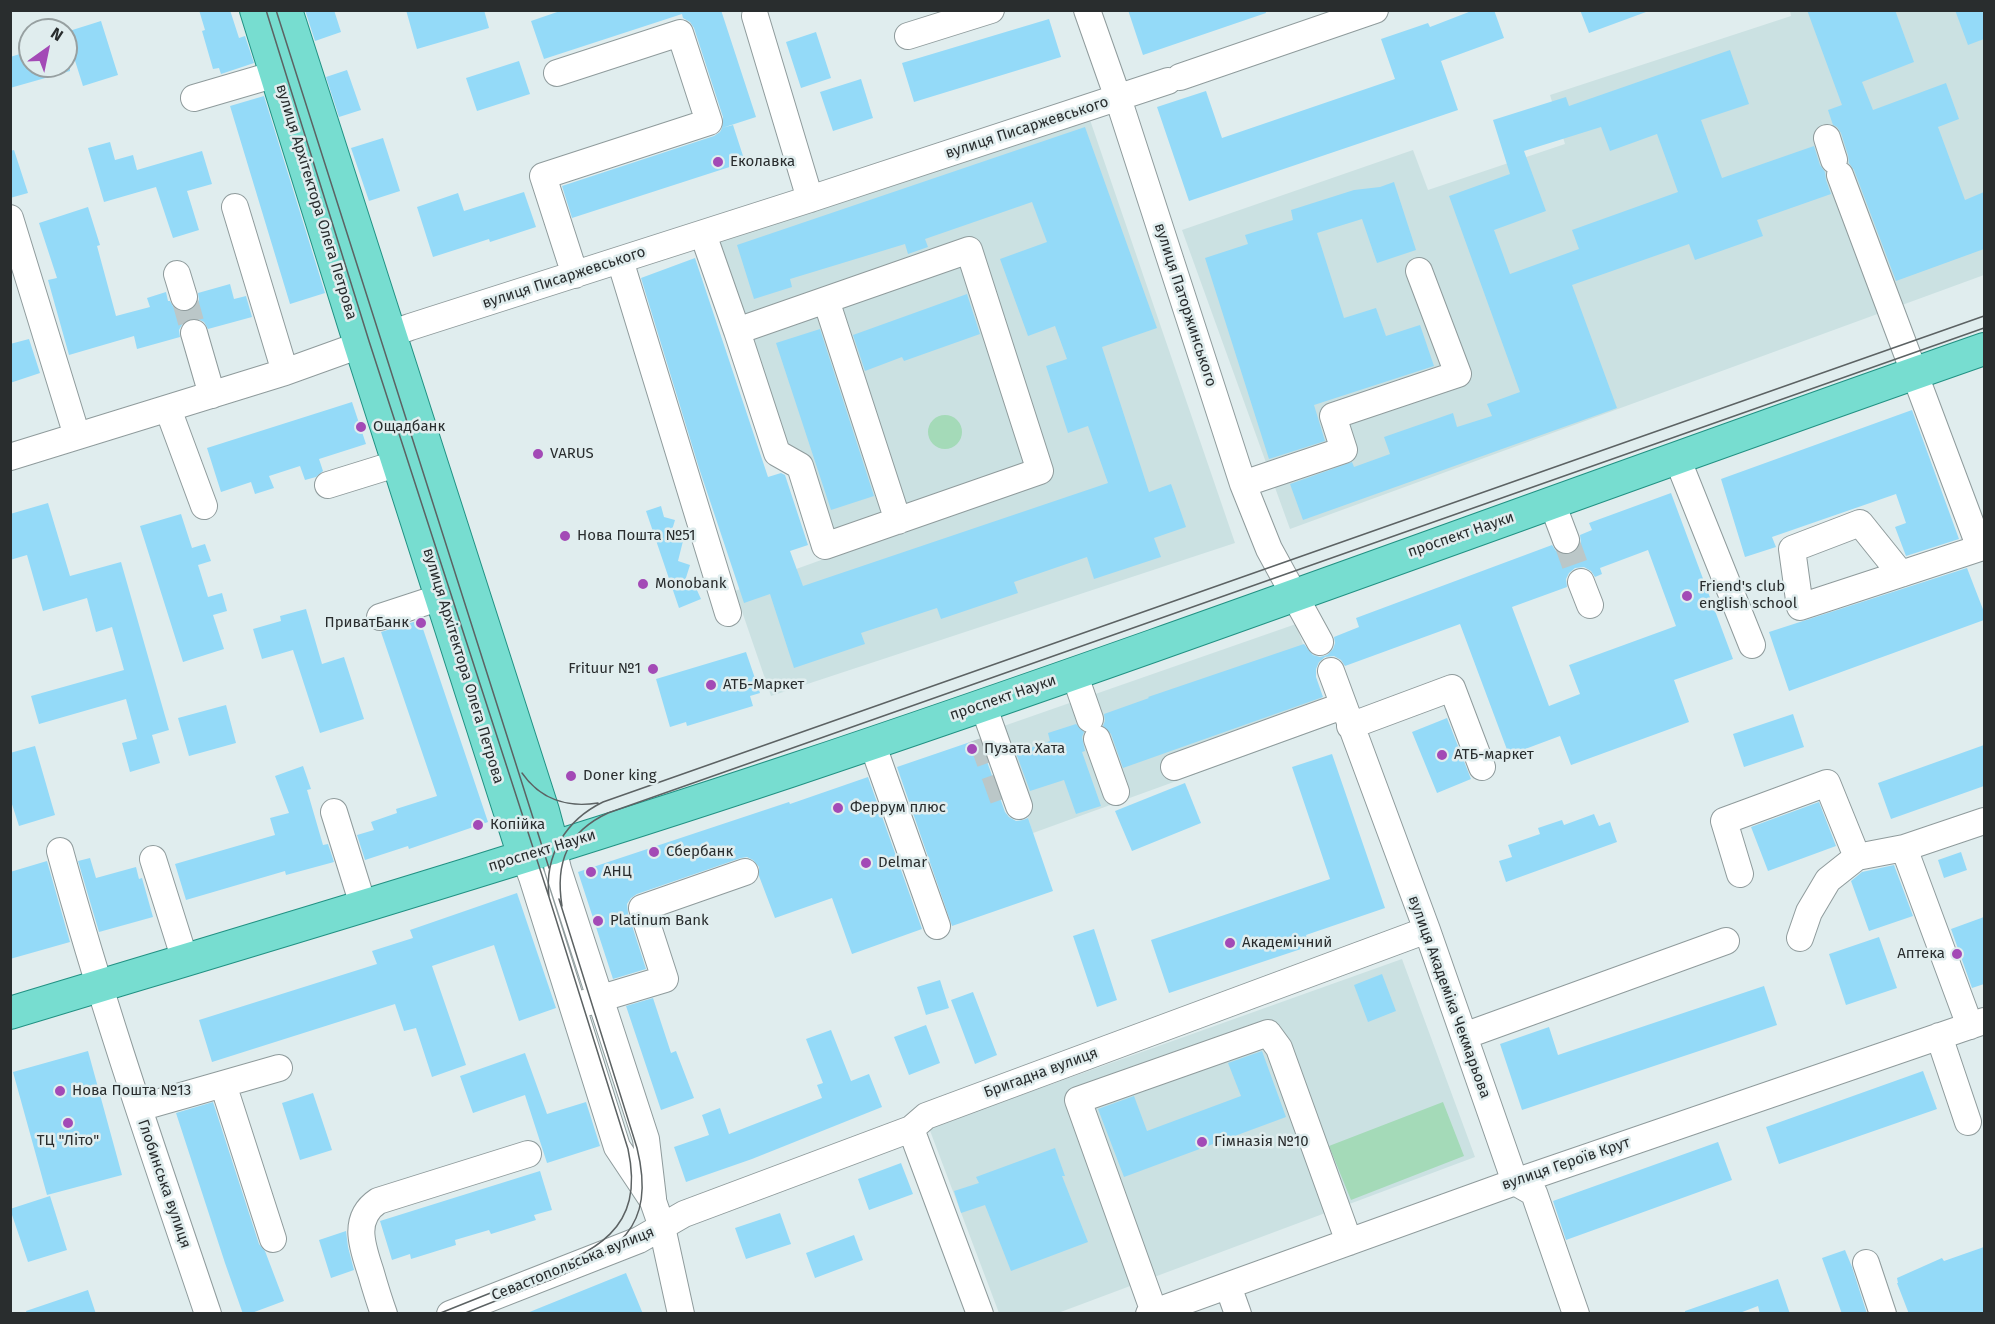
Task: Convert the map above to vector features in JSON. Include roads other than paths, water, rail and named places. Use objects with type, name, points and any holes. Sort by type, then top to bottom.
[{"type":"main road","name":"вулиця Архітектора Олега Петрова","points":[[256,10],[441,597],[539,852]]},
{"type":"main road","name":"вулиця Архітектора Олега Петрова","points":[[286,10],[543,811],[539,852]]},
{"type":"main road","name":"проспект Науки","points":[[10,1013],[539,852],[872,743],[1984,349]]},
{"type":"street","points":[[908,36],[992,10]]},
{"type":"street","name":"вулиця Паторжинського","points":[[1087,10],[1118,98],[1243,484],[1269,549],[1293,595]]},
{"type":"street","name":"вулиця Писаржевського","points":[[10,457],[285,372],[390,334],[810,200],[1375,10]]},
{"type":"street","points":[[755,16],[810,200]]},
{"type":"street","points":[[557,73],[680,33],[709,122],[543,176],[575,275]]},
{"type":"street","points":[[194,98],[276,74]]},
{"type":"street","points":[[1834,158],[1980,548],[1901,574]]},
{"type":"street","points":[[235,207],[285,372]]},
{"type":"street","points":[[10,218],[77,436]]},
{"type":"street","points":[[703,234],[777,453],[800,466],[825,546],[1040,471],[969,250],[737,332]]},
{"type":"street","points":[[620,261],[728,613]]},
{"type":"street","points":[[1243,484],[1344,450],[1332,416],[1458,374],[1419,271]]},
{"type":"street","points":[[826,300],[897,521]]},
{"type":"street","points":[[194,333],[212,395]]},
{"type":"street","points":[[168,409],[204,506]]},
{"type":"street","points":[[1677,458],[1752,645]]},
{"type":"street","points":[[328,484],[399,463]]},
{"type":"street","points":[[1552,503],[1566,540]]},
{"type":"street","points":[[1293,595],[1320,642]]},
{"type":"street","points":[[380,617],[441,597]]},
{"type":"street","name":"вулиця Академіка Чекмарьова","points":[[1331,671],[1427,930],[1515,1182]]},
{"type":"street","points":[[1074,673],[1116,792]]},
{"type":"street","points":[[1174,767],[1346,716],[1452,688],[1482,767]]},
{"type":"street","points":[[977,707],[981,738]]},
{"type":"street","points":[[977,707],[1011,810]]},
{"type":"street","points":[[872,743],[936,926]]},
{"type":"street","points":[[1740,874],[1724,821],[1827,783],[1857,857]]},
{"type":"street","points":[[334,812],[363,905]]},
{"type":"street","points":[[1800,938],[1809,912],[1827,880],[1857,857],[1904,848],[1984,821]]},
{"type":"street","points":[[1904,848],[1977,1023]]},
{"type":"street","name":"Глобинська вулиця","points":[[60,851],[98,986],[208,1314]]},
{"type":"street","points":[[539,852],[558,869],[601,999],[646,1138],[653,1201]]},
{"type":"street","name":"вулиця Архітектора Олега Петрова","points":[[539,852],[574,1006],[617,1147],[653,1201],[662,1227],[681,1314]]},
{"type":"street","points":[[153,858],[185,960]]},
{"type":"street","points":[[574,1006],[665,979],[642,908],[745,872]]},
{"type":"street","name":"Бригадна вулиця","points":[[662,1227],[684,1214],[911,1128],[926,1116],[1427,930]]},
{"type":"street","points":[[1464,1036],[1726,941]]},
{"type":"street","name":"вулиця Героїв Крут","points":[[1152,1313],[1515,1182],[1977,1023]]},
{"type":"street","points":[[1152,1313],[1078,1100],[1268,1033],[1279,1048],[1349,1242]]},
{"type":"street","points":[[1939,1036],[1968,1122]]},
{"type":"street","points":[[139,1108],[279,1068]]},
{"type":"street","points":[[223,1084],[273,1239]]},
{"type":"street","points":[[911,1128],[980,1314]]},
{"type":"street","points":[[384,1314],[360,1240],[363,1216],[368,1207],[378,1201],[528,1154]]},
{"type":"street","points":[[1515,1182],[1534,1193],[1576,1314]]},
{"type":"street","name":"Севастопольська вулиця","points":[[450,1314],[639,1240],[662,1227]]},
{"type":"street","points":[[1866,1263],[1883,1314]]},
{"type":"street","points":[[1228,1286],[1238,1314]]},
{"type":"tunnel","points":[[184,297],[194,333]]},
{"type":"tunnel","points":[[1566,540],[1581,582]]},
{"type":"tunnel","points":[[981,738],[1005,805]]},
{"type":"tram line","points":[[266,10],[369,341],[549,897],[628,1149],[632,1177],[629,1201],[621,1219],[609,1235],[593,1248],[574,1259],[438,1314]]},
{"type":"tram line","points":[[276,10],[549,868]]},
{"type":"tram line","points":[[549,897],[550,867],[560,840],[578,819],[603,802],[1984,316]]},
{"type":"tram line","points":[[562,906],[560,876],[567,850],[583,830],[608,813],[1984,328]]},
{"type":"tram line","points":[[522,773],[537,789],[555,800],[576,804],[598,803]]},
{"type":"tram line","points":[[463,1314],[550,1280],[595,1259],[612,1248],[626,1234],[636,1218],[641,1199],[642,1176],[637,1148],[559,899]]},
{"type":"place","name":"Еколавка","points":[[718,162]]},
{"type":"place","name":"Ощадбанк","points":[[361,427]]},
{"type":"place","name":"VARUS","points":[[538,454]]},
{"type":"place","name":"Нова Пошта №51","points":[[565,536]]},
{"type":"place","name":"Monobank","points":[[643,584]]},
{"type":"place","name":"Friend's club english school","points":[[1687,596]]},
{"type":"place","name":"ПриватБанк","points":[[421,623]]},
{"type":"place","name":"Frituur №1","points":[[653,669]]},
{"type":"place","name":"АТБ-Маркет","points":[[711,685]]},
{"type":"place","name":"Пузата Хата","points":[[972,749]]},
{"type":"place","name":"АТБ-маркет","points":[[1442,755]]},
{"type":"place","name":"Doner king","points":[[571,776]]},
{"type":"place","name":"Феррум плюс","points":[[838,808]]},
{"type":"place","name":"Копійка","points":[[478,825]]},
{"type":"place","name":"Сбербанк","points":[[654,852]]},
{"type":"place","name":"Delmar","points":[[866,863]]},
{"type":"place","name":"АНЦ","points":[[591,872]]},
{"type":"place","name":"Platinum Bank","points":[[598,921]]},
{"type":"place","name":"Академічний","points":[[1230,943]]},
{"type":"place","name":"Аптека","points":[[1957,954]]},
{"type":"place","name":"Нова Пошта №13","points":[[60,1091]]},
{"type":"place","name":"ТЦ \"Літо\"","points":[[68,1123]]},
{"type":"place","name":"Гімназія №10","points":[[1202,1142]]}]
